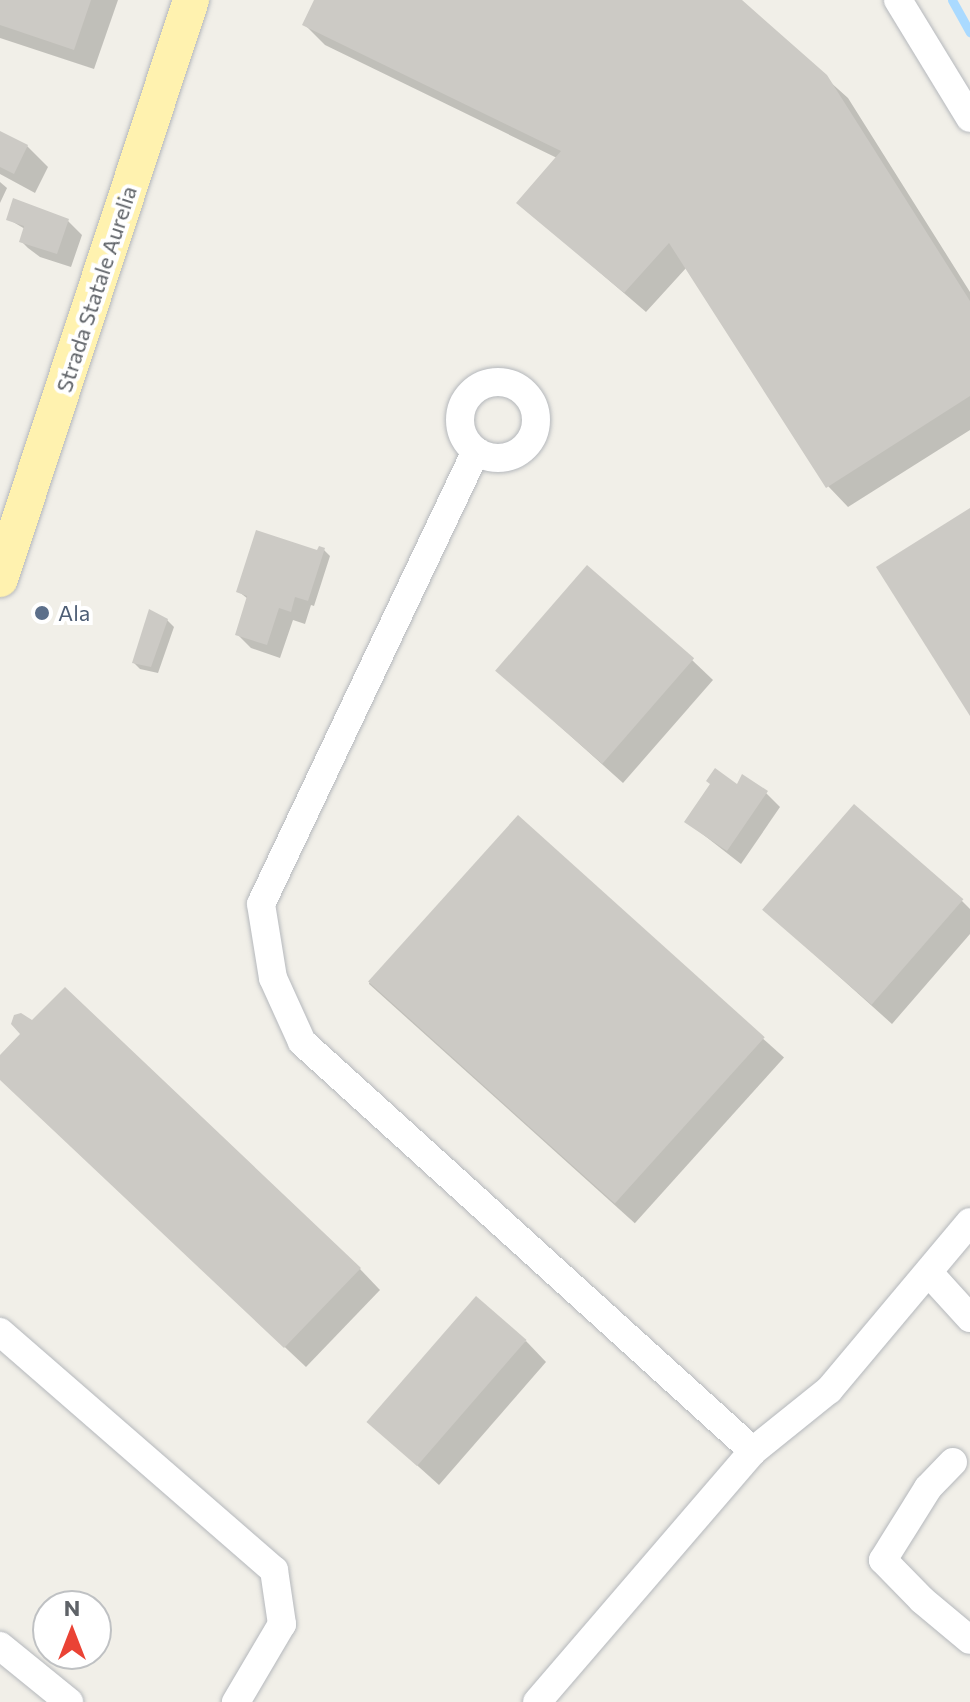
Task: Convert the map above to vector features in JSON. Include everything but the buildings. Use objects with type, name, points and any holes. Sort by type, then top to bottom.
[{"type":"main road","name":"Strada Statale Aurelia","points":[[0,579],[191,0]]},
{"type":"street","points":[[898,0],[970,118]]},
{"type":"street","points":[[476,451],[261,904],[273,978],[302,1042],[753,1451]]},
{"type":"street","points":[[537,1702],[753,1451],[829,1390],[970,1222]]},
{"type":"street","points":[[929,1273],[970,1318]]},
{"type":"street","points":[[0,1332],[274,1570],[282,1624],[236,1702]]},
{"type":"street","points":[[953,1462],[928,1488],[883,1560],[922,1600],[970,1640]]},
{"type":"street","points":[[0,1646],[69,1702]]},
{"type":"waterway","points":[[952,0],[970,32]]},
{"type":"place","name":"Ala","points":[[42,613]]}]
